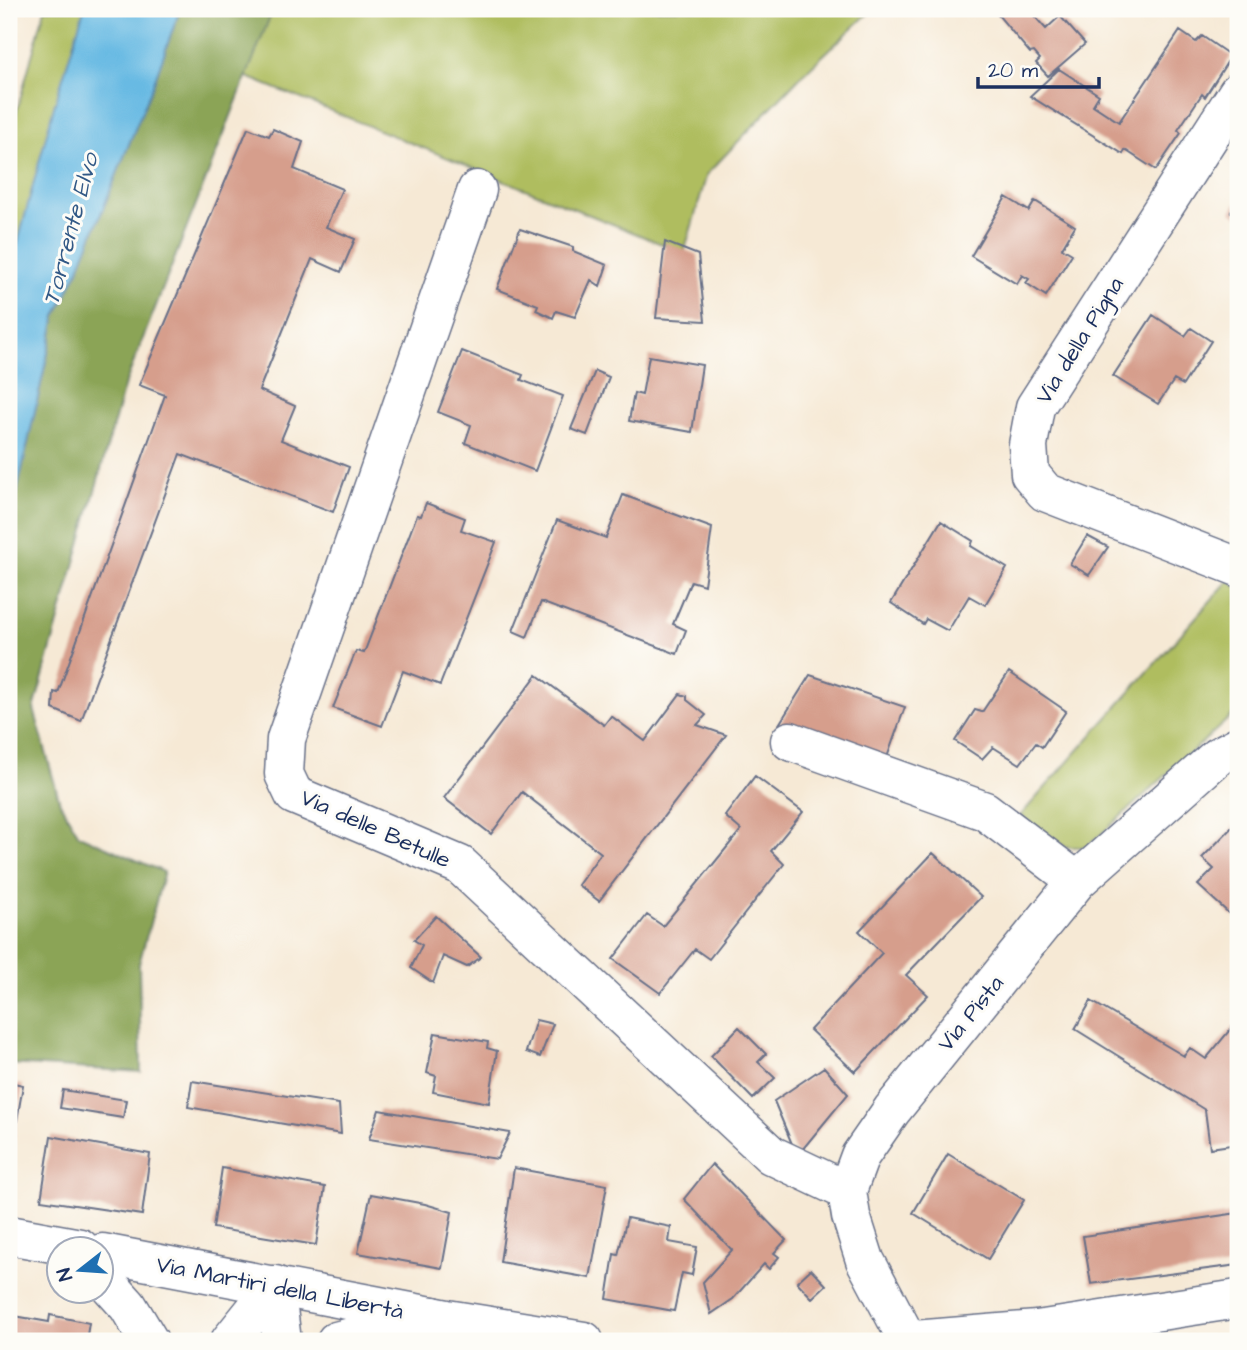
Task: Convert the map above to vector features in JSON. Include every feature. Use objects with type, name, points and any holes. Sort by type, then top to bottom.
[{"type":"street","name":"Via della Pigna","points":[[1238,92],[1035,407],[1028,445],[1030,474],[1045,492],[1238,567]]},
{"type":"street","name":"Via delle Betulle","points":[[477,190],[286,739],[284,774],[294,795],[460,865],[771,1155],[847,1191]]},
{"type":"street","points":[[790,741],[985,811],[1077,881]]},
{"type":"street","name":"Via Pista","points":[[847,1191],[860,1156],[892,1110],[1077,881],[1217,757],[1238,746]]},
{"type":"street","points":[[847,1191],[851,1216],[865,1260],[908,1341]]},
{"type":"street","name":"Via Martiri della Libertà","points":[[9,1235],[46,1242]]},
{"type":"street","name":"Via Martiri della Libertà","points":[[116,1255],[433,1316],[584,1341]]},
{"type":"street","points":[[230,1341],[275,1285]]},
{"type":"street","points":[[275,1285],[282,1341]]},
{"type":"street","points":[[116,1293],[128,1306],[149,1341]]},
{"type":"street","points":[[902,1341],[986,1338],[1238,1299]]},
{"type":"street","points":[[336,1341],[433,1316]]},
{"type":"shaded area","points":[[9,9],[19,9],[9,58]]},
{"type":"green space","points":[[45,9],[873,9],[799,78],[707,174],[684,253],[210,62],[9,770],[9,139]]},
{"type":"green space","points":[[180,9],[273,9],[124,387],[34,709],[60,803],[79,835],[164,872],[139,964],[141,1072],[9,1064],[9,528],[56,316],[77,273],[154,82]]},
{"type":"green space","points":[[1229,580],[1238,588],[1238,710],[1087,847],[1065,847],[1020,816]]},
{"type":"water","name":"Torrente Elvo","points":[[84,9],[180,9],[154,82],[77,273],[56,316],[9,528],[9,276],[53,110]]},
{"type":"building","points":[[993,9],[1028,9],[1046,29],[1060,16],[1085,44],[1048,76],[1036,63],[1040,59],[1034,52],[1030,53]]},
{"type":"building","points":[[1180,31],[1196,42],[1202,36],[1231,56],[1205,97],[1202,94],[1178,130],[1181,133],[1156,170],[1125,150],[1123,154],[1030,96],[1059,69],[1099,95],[1093,105],[1119,122]]},
{"type":"building","points":[[248,128],[269,136],[273,129],[303,142],[294,169],[342,189],[326,227],[355,239],[341,272],[312,259],[259,390],[295,406],[281,440],[349,467],[333,512],[180,454],[81,721],[53,709],[54,692],[58,693],[165,395],[139,385]]},
{"type":"building","points":[[1006,197],[1029,211],[1035,201],[1075,226],[1062,248],[1072,254],[1046,296],[1026,283],[1029,279],[1022,275],[1017,284],[971,256]]},
{"type":"building","points":[[1238,200],[1238,217],[1231,212]]},
{"type":"building","points":[[520,229],[573,247],[573,251],[607,265],[600,286],[591,280],[575,317],[556,311],[553,318],[536,310],[538,305],[497,289]]},
{"type":"building","points":[[665,242],[698,255],[705,321],[656,318]]},
{"type":"building","points":[[1153,315],[1185,336],[1191,328],[1211,341],[1183,385],[1174,380],[1158,404],[1113,376]]},
{"type":"building","points":[[462,351],[523,375],[521,380],[563,396],[535,471],[465,443],[471,425],[438,412]]},
{"type":"building","points":[[649,356],[702,365],[692,432],[629,421],[634,393],[642,395]]},
{"type":"building","points":[[595,371],[609,377],[587,435],[571,429]]},
{"type":"building","points":[[623,495],[712,528],[704,585],[691,581],[673,624],[686,630],[677,654],[541,602],[527,637],[513,631],[557,520],[606,538]]},
{"type":"building","points":[[426,503],[465,518],[461,530],[496,542],[440,685],[403,671],[382,726],[333,708],[356,651],[364,653],[417,515],[421,516]]},
{"type":"building","points":[[941,521],[973,541],[971,546],[1007,568],[985,605],[969,596],[948,631],[926,619],[923,624],[891,603]]},
{"type":"building","points":[[1087,536],[1108,547],[1089,575],[1070,564]]},
{"type":"building","points":[[1009,672],[1066,711],[1042,747],[1036,743],[1020,764],[993,747],[982,759],[955,741],[975,710],[982,712]]},
{"type":"building","points":[[537,675],[604,725],[611,716],[645,741],[680,694],[687,696],[687,700],[706,715],[697,725],[726,735],[599,901],[578,885],[601,853],[522,792],[491,834],[444,798]]},
{"type":"building","points":[[810,675],[905,707],[885,763],[778,726]]},
{"type":"building","points":[[755,776],[803,812],[771,851],[784,864],[709,959],[695,949],[660,993],[613,959],[647,915],[663,926],[741,830],[725,816]]},
{"type":"building","points":[[1238,821],[1238,912],[1233,917],[1198,885],[1214,869],[1202,858]]},
{"type":"building","points":[[933,853],[981,897],[906,975],[928,995],[855,1072],[810,1030],[882,953],[859,931]]},
{"type":"building","points":[[436,916],[481,957],[467,967],[443,956],[433,983],[411,968],[422,945],[414,940]]},
{"type":"building","points":[[1091,1001],[1184,1056],[1190,1048],[1206,1059],[1238,1020],[1238,1144],[1210,1148],[1205,1110],[1075,1029]]},
{"type":"building","points":[[536,1020],[553,1024],[540,1057],[526,1052]]},
{"type":"building","points":[[739,1027],[766,1054],[758,1062],[775,1078],[753,1099],[711,1056]]},
{"type":"building","points":[[435,1033],[488,1042],[487,1048],[497,1051],[489,1103],[433,1092],[436,1076],[427,1073]]},
{"type":"building","points":[[824,1067],[848,1094],[797,1156],[774,1101]]},
{"type":"building","points":[[192,1081],[339,1104],[341,1134],[188,1107]]},
{"type":"building","points":[[9,1082],[23,1085],[10,1162],[9,1162]]},
{"type":"building","points":[[63,1090],[126,1100],[123,1118],[60,1108]]},
{"type":"building","points":[[379,1110],[510,1133],[497,1159],[369,1139]]},
{"type":"building","points":[[51,1136],[150,1154],[142,1215],[41,1200]]},
{"type":"building","points":[[948,1154],[1024,1200],[988,1259],[913,1213]]},
{"type":"building","points":[[712,1164],[786,1240],[774,1253],[779,1257],[769,1269],[764,1264],[733,1299],[711,1314],[703,1282],[732,1250],[684,1199]]},
{"type":"building","points":[[222,1168],[325,1187],[316,1245],[213,1228]]},
{"type":"building","points":[[514,1168],[607,1185],[590,1278],[500,1262]]},
{"type":"building","points":[[371,1194],[452,1212],[442,1268],[358,1253]]},
{"type":"building","points":[[1238,1213],[1238,1265],[1091,1284],[1083,1236]]},
{"type":"building","points":[[627,1218],[671,1227],[669,1242],[697,1247],[692,1275],[682,1273],[674,1311],[607,1299],[614,1254],[618,1255]]},
{"type":"building","points":[[811,1269],[826,1285],[812,1298],[797,1282]]},
{"type":"building","points":[[9,1315],[49,1322],[50,1315],[89,1323],[86,1341],[9,1341]]}]
